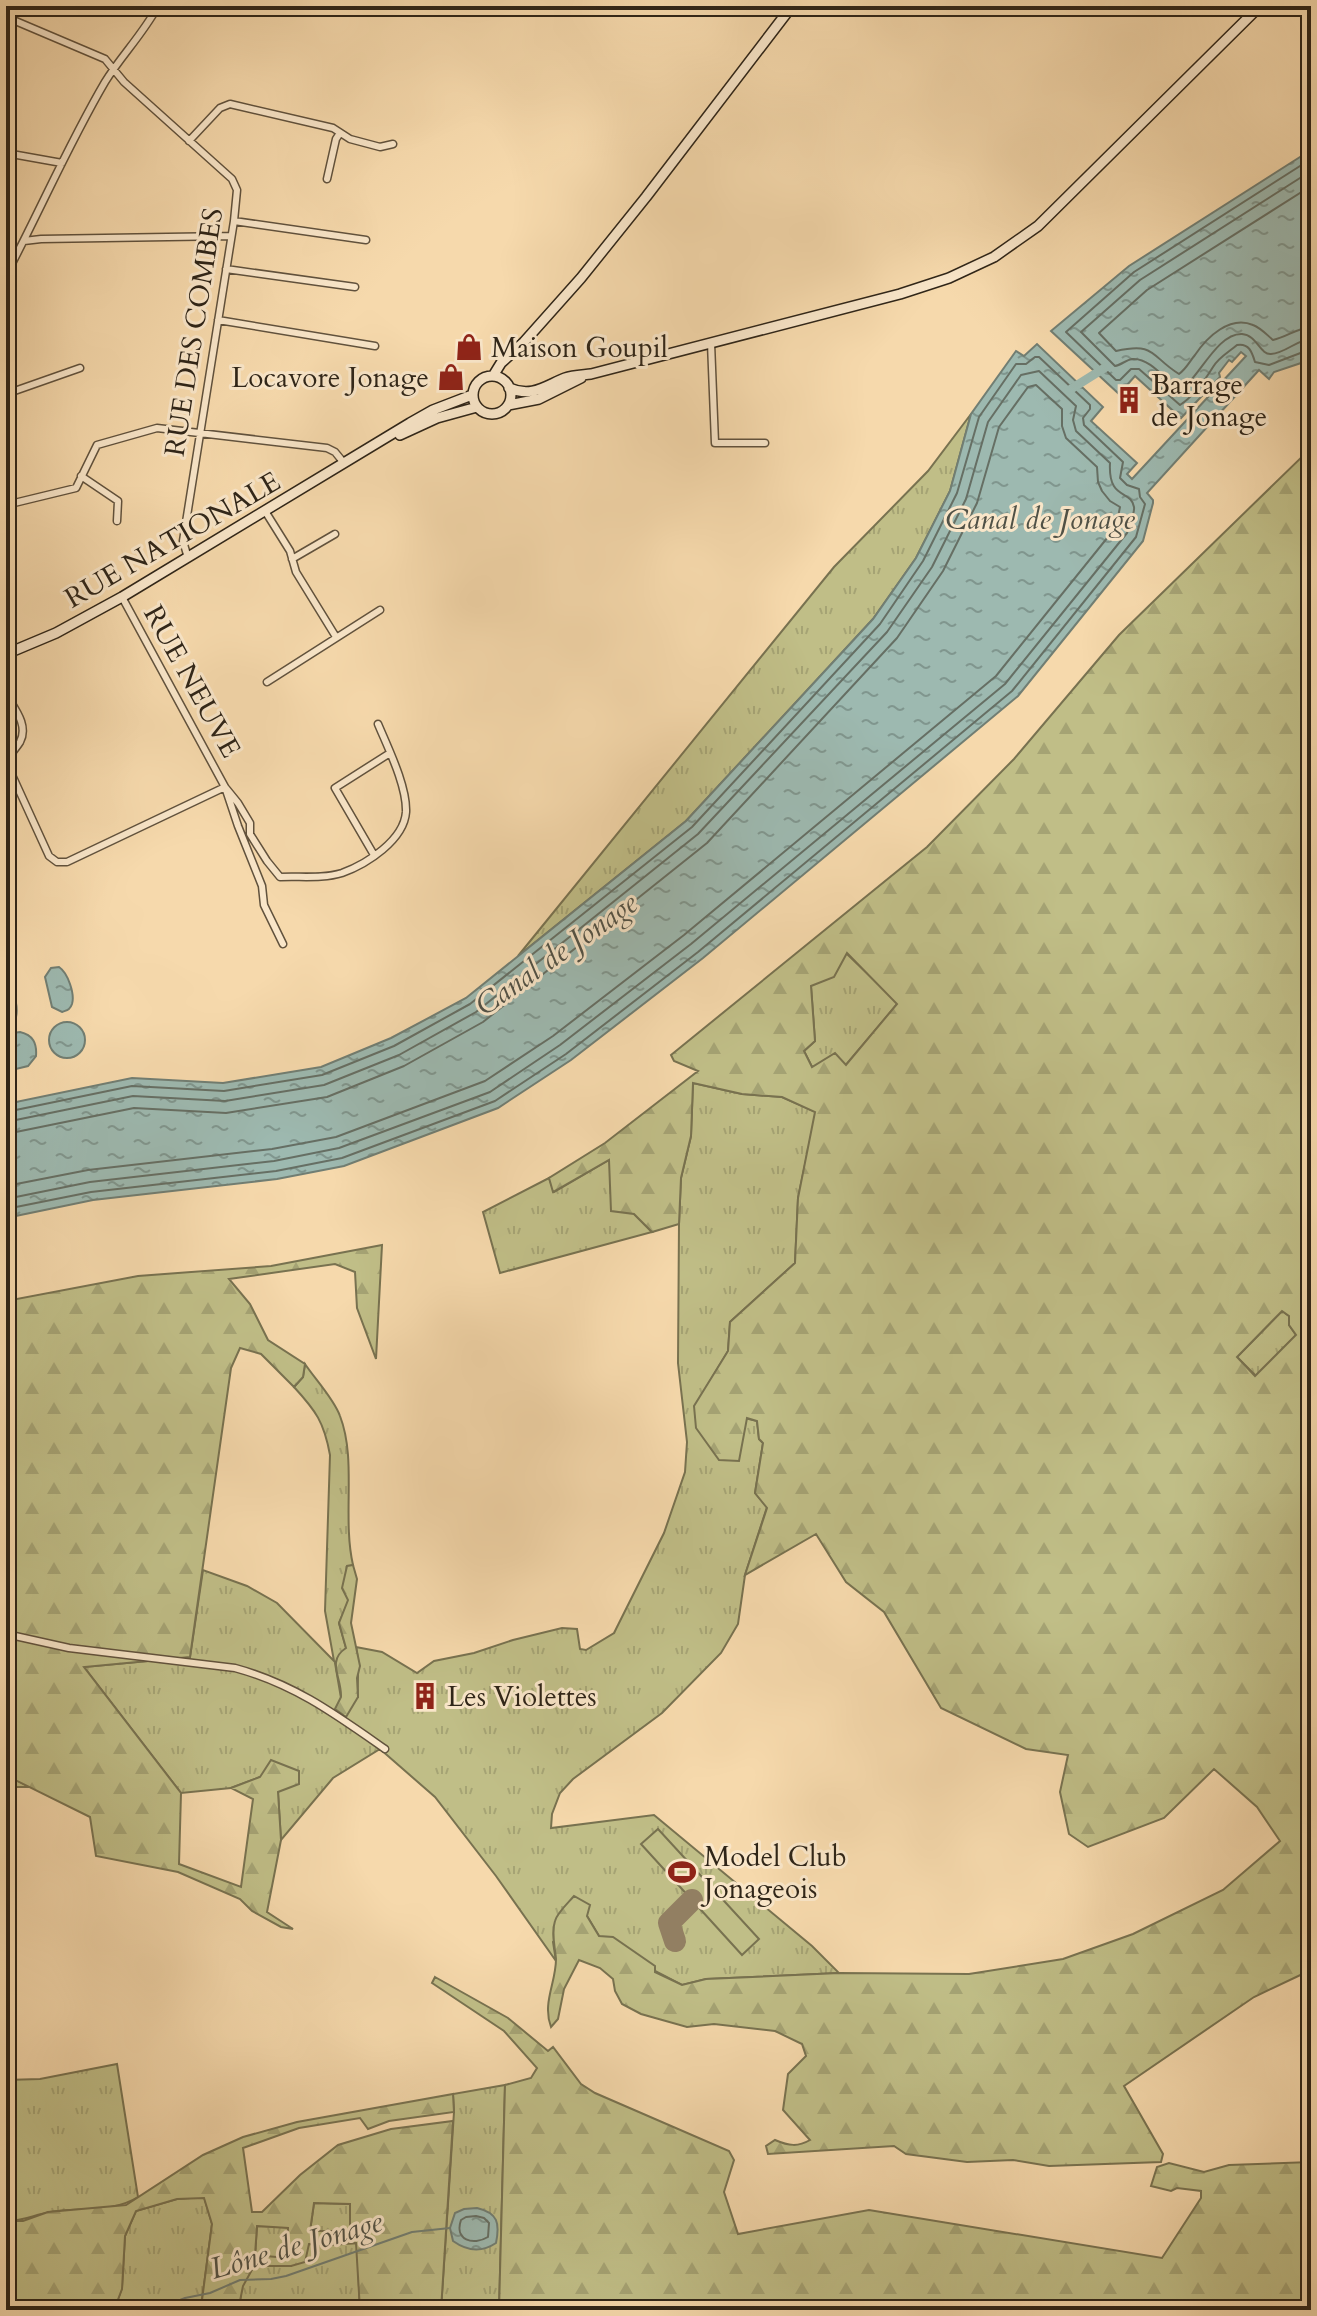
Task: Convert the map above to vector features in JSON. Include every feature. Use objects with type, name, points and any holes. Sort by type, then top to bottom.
[{"type":"main road","points":[[502,381],[524,342],[581,278],[646,197],[792,6]]},
{"type":"main road","points":[[591,374],[539,399],[508,405],[492,414],[477,407],[472,395],[478,381],[502,381],[527,393],[540,391],[568,377],[591,374],[900,294],[949,278],[1005,250],[1038,226],[1260,6]]},
{"type":"main road","points":[[502,381],[511,395],[508,405]]},
{"type":"main road","name":"RUE NATIONALE","points":[[6,654],[56,633],[122,597],[433,410],[472,395]]},
{"type":"main road","name":"RUE NATIONALE","points":[[357,455],[437,418],[477,407]]},
{"type":"street","points":[[6,275],[114,68],[158,6]]},
{"type":"street","name":"RUE DES COMBES","points":[[6,17],[105,59],[124,82],[232,179],[237,190],[183,541],[188,558]]},
{"type":"street","points":[[189,141],[220,108],[230,104],[333,128],[350,139],[380,147],[393,144]]},
{"type":"street","points":[[327,179],[340,133]]},
{"type":"street","points":[[6,153],[62,163]]},
{"type":"street","points":[[234,221],[366,240]]},
{"type":"street","points":[[24,241],[231,236]]},
{"type":"street","points":[[226,269],[355,287]]},
{"type":"street","points":[[218,320],[375,346]]},
{"type":"street","points":[[711,343],[715,443],[765,443]]},
{"type":"street","points":[[6,394],[80,368]]},
{"type":"street","points":[[6,505],[76,488],[97,445],[157,428],[327,448],[344,463]]},
{"type":"street","points":[[81,476],[118,501],[117,521]]},
{"type":"street","points":[[265,511],[290,551],[296,572],[336,637]]},
{"type":"street","points":[[292,559],[335,534]]},
{"type":"street","name":"RUE NEUVE","points":[[122,597],[225,787],[262,886],[264,905],[283,944]]},
{"type":"street","points":[[267,682],[380,610]]},
{"type":"street","points":[[6,694],[23,724],[20,741],[8,757],[7,764],[49,856],[57,862],[67,862],[225,787]]},
{"type":"street","points":[[378,724],[390,753],[405,800],[406,814],[397,837],[374,855],[335,788],[390,753]]},
{"type":"street","name":"RUE NEUVE","points":[[225,787],[250,823],[250,834],[280,877],[342,873],[374,855]]},
{"type":"street","points":[[6,1634],[69,1648],[255,1673],[319,1703],[385,1749]]},
{"type":"green space","points":[[971,414],[950,491],[916,558],[873,619],[686,821],[518,956],[834,567],[928,471]]},
{"type":"green space","points":[[1311,448],[1311,1970],[1254,1997],[1124,2086],[1163,2154],[1161,2162],[1049,2166],[1013,2160],[967,2162],[906,2154],[894,2146],[768,2154],[766,2146],[775,2140],[793,2145],[810,2140],[783,2110],[788,2074],[806,2056],[802,2044],[775,2031],[714,2024],[687,2027],[641,2014],[622,2004],[613,1979],[600,1968],[579,1960],[564,1989],[558,2019],[551,2027],[548,2010],[556,1959],[554,1926],[558,1915],[574,1896],[590,1905],[587,1916],[599,1936],[613,1937],[655,1966],[655,1972],[682,1985],[706,1979],[839,1973],[969,1974],[1063,1959],[1133,1934],[1223,1890],[1280,1841],[1257,1807],[1214,1769],[1164,1818],[1088,1847],[1069,1834],[1060,1792],[1068,1755],[1026,1749],[941,1708],[884,1612],[846,1582],[816,1534],[745,1575],[767,1508],[755,1493],[763,1443],[759,1439],[757,1421],[747,1418],[739,1461],[719,1460],[696,1428],[694,1406],[728,1351],[730,1322],[795,1263],[798,1198],[815,1112],[782,1097],[742,1094],[693,1083],[691,1136],[681,1178],[679,1224],[652,1232],[634,1214],[611,1211],[609,1160],[553,1192],[549,1178],[605,1143],[698,1071],[674,1061],[671,1055],[927,847],[1014,759],[1119,635]],"holes":[[[847,953],[897,1004],[846,1065],[835,1053],[812,1067],[804,1051],[815,1041],[811,986],[834,977]],[[1282,1311],[1289,1316],[1289,1325],[1296,1335],[1255,1376],[1237,1357]]]},
{"type":"green space","points":[[846,953],[898,1003],[845,1066],[812,1067],[804,1051],[815,1041],[811,986]]},
{"type":"green space","points":[[693,1083],[742,1094],[782,1097],[816,1112],[798,1198],[795,1263],[730,1322],[728,1351],[695,1406],[757,1421],[759,1439],[763,1443],[755,1493],[767,1507],[745,1575],[738,1624],[721,1653],[662,1713],[573,1779],[560,1793],[552,1814],[551,1828],[654,1815],[812,1946],[839,1973],[706,1979],[682,1985],[599,1936],[587,1916],[553,1942],[556,1961],[435,1797],[380,1749],[333,1778],[281,1840],[278,1792],[260,1777],[231,1788],[181,1793],[84,1667],[190,1657],[203,1570],[247,1586],[277,1603],[334,1661],[325,1611],[330,1455],[318,1418],[294,1387],[303,1377],[305,1364],[340,1416],[348,1451],[353,1565],[347,1567],[349,1600],[339,1623],[346,1648],[335,1663],[341,1698],[358,1697],[356,1647],[382,1652],[417,1673],[434,1661],[562,1628],[577,1629],[580,1649],[586,1650],[614,1633],[664,1533],[685,1472],[687,1442],[678,1363],[679,1224],[681,1178],[691,1136]]},
{"type":"green space","points":[[609,1160],[634,1214],[652,1232],[500,1273],[483,1212],[549,1178],[554,1192]]},
{"type":"green space","points":[[382,1245],[376,1359],[357,1308],[355,1272],[335,1264],[229,1279],[250,1304],[268,1340],[305,1364],[303,1377],[294,1387],[261,1354],[240,1348],[231,1368],[190,1657],[84,1667],[181,1793],[179,1864],[241,1887],[253,1799],[231,1788],[260,1777],[271,1760],[299,1771],[299,1784],[278,1792],[281,1840],[267,1912],[293,1929],[281,1927],[252,1911],[240,1899],[178,1872],[96,1856],[90,1817],[11,1778],[11,1713],[6,1697],[6,1301],[138,1276],[271,1266]]},
{"type":"green space","points":[[1282,1311],[1289,1316],[1289,1325],[1296,1335],[1256,1376],[1237,1357]]},
{"type":"green space","points":[[353,1565],[357,1579],[351,1623],[360,1666],[358,1697],[346,1717],[335,1709],[341,1697],[336,1664],[340,1653],[346,1648],[339,1623],[348,1600],[342,1588],[347,1566]]},
{"type":"green space","points":[[6,1697],[11,1713],[11,1777],[29,1787],[6,1787]]},
{"type":"green space","name":"Model Club Jonageois","points":[[658,1829],[759,1939],[742,1955],[641,1844]]},
{"type":"green space","points":[[435,1977],[508,2018],[548,2051],[553,2047],[581,2084],[595,2093],[729,2151],[734,2160],[724,2192],[738,2234],[869,2210],[1162,2258],[1201,2198],[1201,2191],[1177,2188],[1171,2191],[1151,2186],[1157,2167],[1169,2163],[1204,2172],[1229,2165],[1311,2162],[1311,2310],[499,2310],[505,2085],[531,2078],[537,2068],[504,2031],[432,1983]]},
{"type":"green space","points":[[117,2064],[138,2197],[107,2207],[50,2212],[6,2221],[6,2080],[40,2079]]},
{"type":"green space","points":[[505,2085],[499,2310],[441,2310],[453,2094]]},
{"type":"green space","points":[[453,2094],[454,2112],[389,2121],[368,2129],[360,2118],[299,2128],[243,2148],[252,2212],[262,2212],[300,2175],[338,2145],[391,2129],[453,2121],[441,2310],[360,2310],[356,2243],[309,2244],[305,2262],[291,2266],[254,2266],[243,2286],[240,2301],[232,2310],[180,2310],[202,2300],[212,2224],[204,2198],[177,2199],[136,2211],[125,2236],[122,2289],[114,2310],[6,2310],[6,2221],[23,2221],[48,2212],[126,2205],[203,2155],[243,2137],[297,2122]],"holes":[[[314,2203],[350,2204],[350,2231],[310,2231]],[[257,2226],[288,2228],[287,2258],[255,2255]]]},
{"type":"green space","points":[[204,2197],[212,2224],[202,2300],[180,2310],[114,2310],[122,2288],[125,2236],[136,2211],[177,2199]]},
{"type":"green space","points":[[314,2203],[350,2204],[350,2231],[310,2231]]},
{"type":"green space","points":[[257,2226],[289,2227],[287,2258],[255,2256]]},
{"type":"green space","points":[[357,2243],[360,2310],[232,2310],[240,2301],[242,2286],[254,2266],[291,2266],[309,2244]]},
{"type":"water","name":"Canal de Jonage","points":[[1311,150],[1311,355],[1301,363],[1274,372],[1269,379],[1259,370],[1147,493],[1153,503],[1143,541],[1018,696],[703,958],[571,1060],[498,1108],[344,1166],[277,1179],[93,1200],[6,1218],[6,1104],[132,1078],[223,1083],[321,1067],[391,1038],[466,998],[686,821],[873,619],[916,558],[950,491],[971,414],[1016,351],[1024,356],[1037,344],[1103,407],[1091,421],[1137,463],[1127,474],[1132,479],[1246,356],[1241,352],[1232,362],[1229,360],[1219,373],[1220,377],[1181,418],[1135,376],[1119,394],[1051,331],[1129,266]]},
{"type":"water","points":[[59,967],[68,979],[72,995],[70,1008],[62,1012],[52,1007],[45,977],[51,968]]},
{"type":"water","points":[[6,981],[16,1001],[16,1018],[14,1023],[7,1026]]},
{"type":"water","points":[[67,1022],[80,1027],[85,1040],[80,1053],[67,1058],[54,1053],[49,1040],[54,1027]]},
{"type":"water","points":[[20,1032],[33,1040],[36,1056],[28,1066],[16,1069],[6,1064],[6,1037]]},
{"type":"water","points":[[477,2208],[493,2216],[498,2230],[496,2243],[474,2250],[453,2241],[450,2228],[455,2213]]},
{"type":"waterway","name":"Canal de Jonage","points":[[1071,389],[1106,367]]},
{"type":"waterway","name":"Lône de Jonage","points":[[155,2310],[240,2280],[286,2276],[412,2232],[450,2228]]},
{"type":"taxiway","points":[[675,1941],[669,1923],[692,1900]]},
{"type":"place","name":"Maison Goupil","points":[[469,347]]},
{"type":"place","name":"Locavore Jonage","points":[[451,377]]},
{"type":"place","name":"Barrage de Jonage","points":[[1129,400]]},
{"type":"place","name":"Les Violettes","points":[[425,1696]]},
{"type":"place","name":"Model Club Jonageois","points":[[682,1872]]}]
